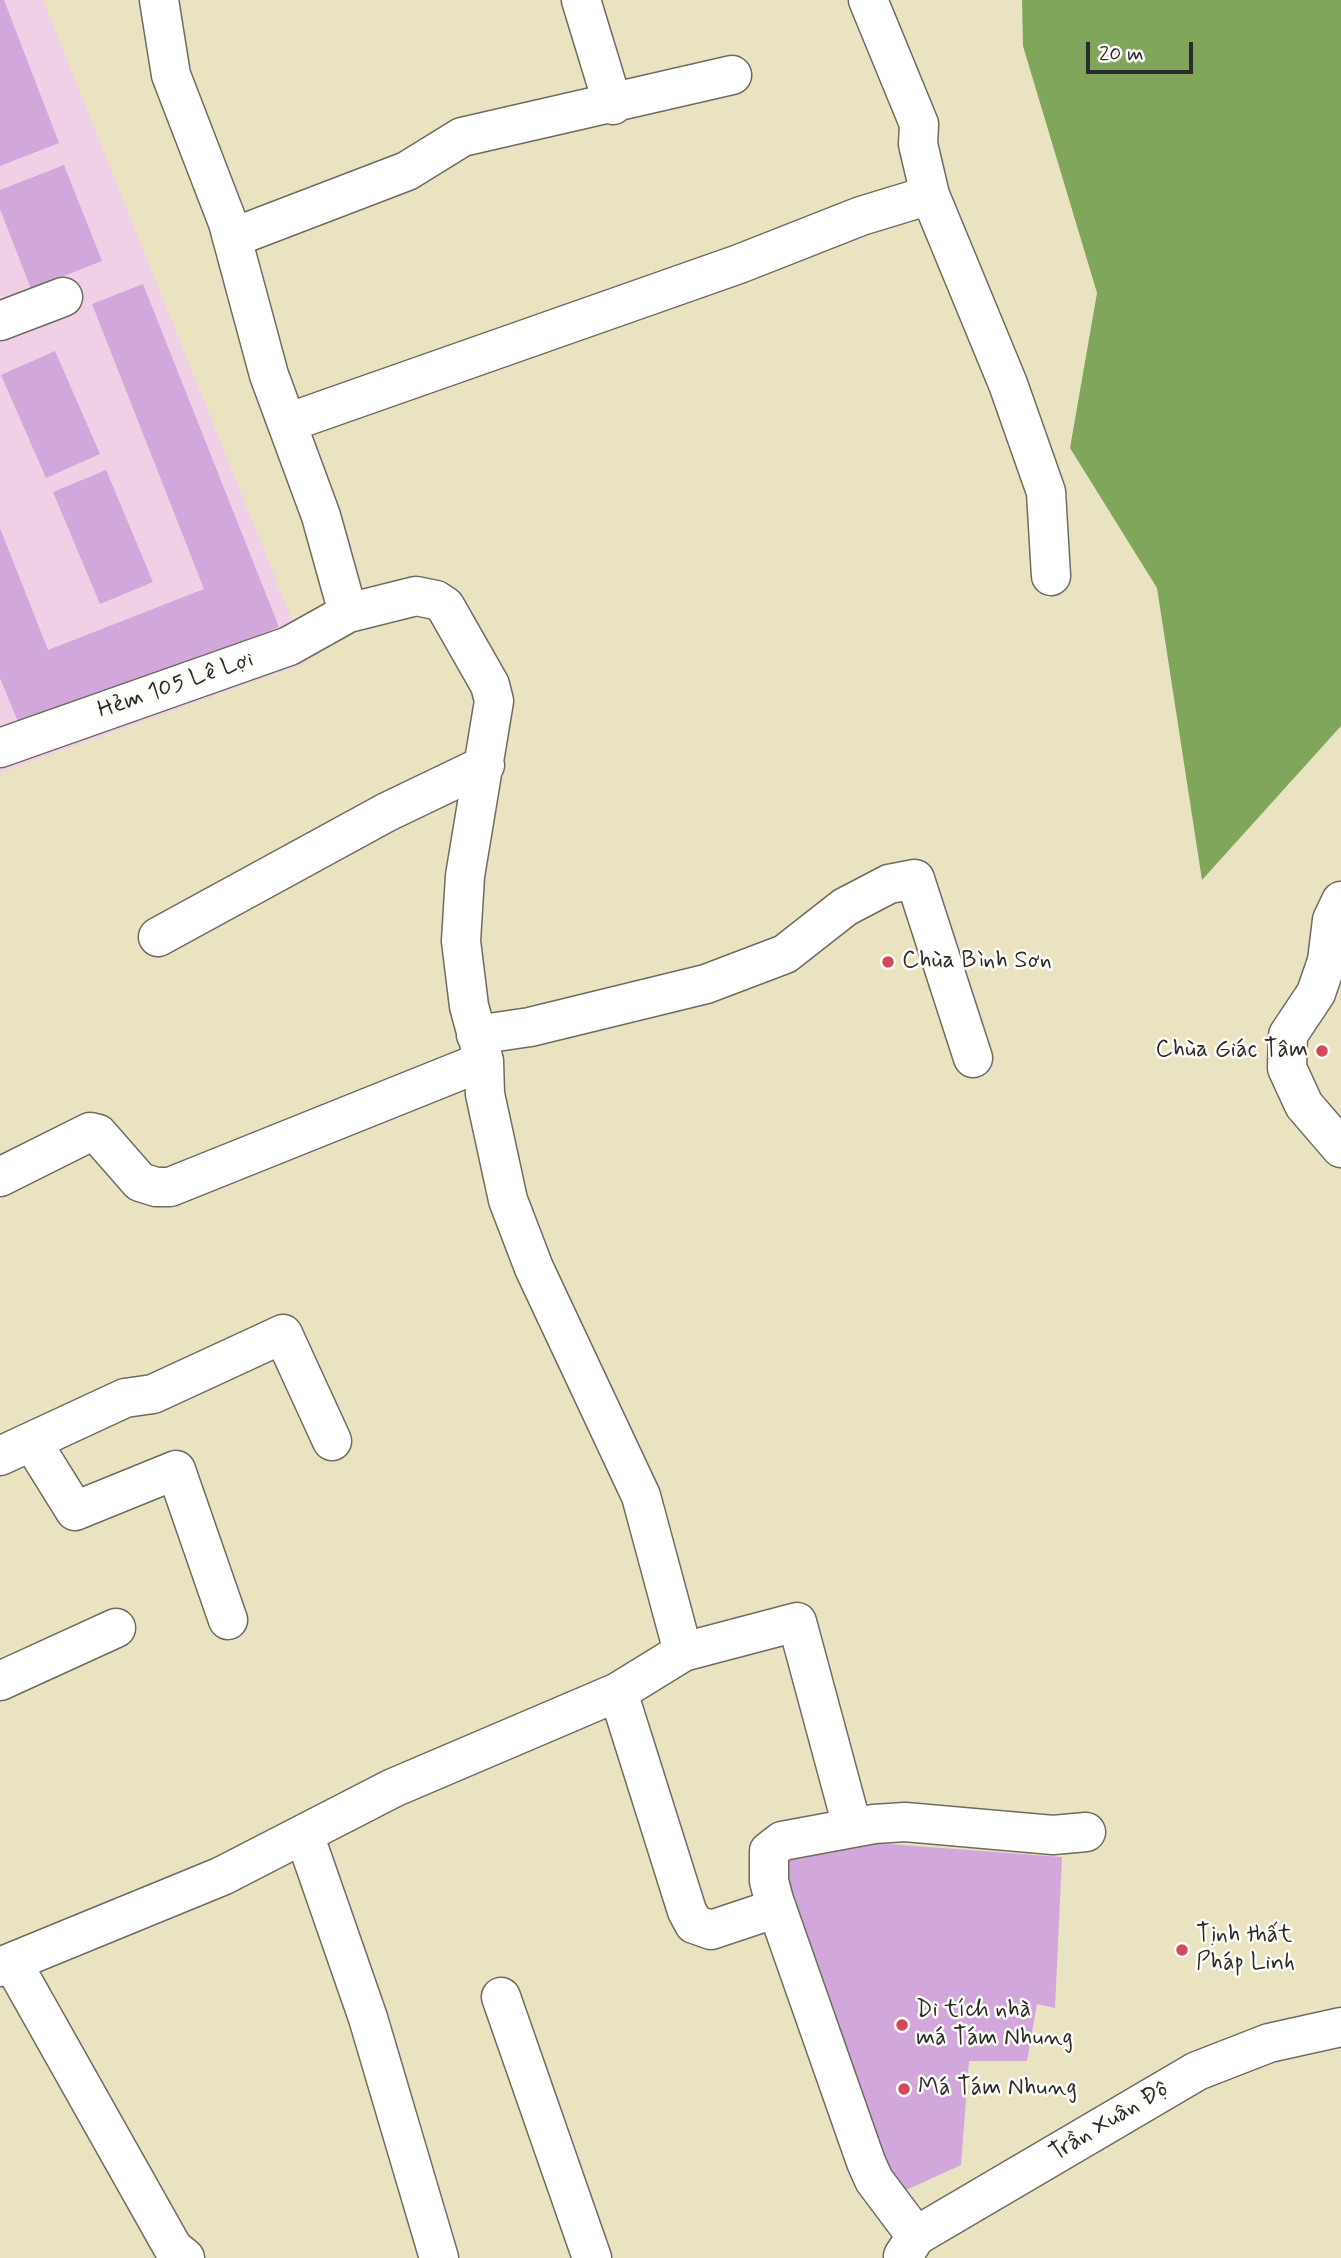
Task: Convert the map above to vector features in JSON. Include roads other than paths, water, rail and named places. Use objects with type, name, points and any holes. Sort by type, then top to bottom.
[{"type":"street","points":[[159,0],[171,75],[232,237],[269,375],[321,516],[348,612]]},
{"type":"street","points":[[581,0],[613,105]]},
{"type":"street","points":[[868,0],[919,124],[918,144],[930,195],[1008,384],[1046,492],[1051,576]]},
{"type":"street","points":[[232,237],[407,171],[462,137],[613,105],[732,75]]},
{"type":"street","points":[[287,423],[739,264],[861,216],[930,195]]},
{"type":"street","points":[[0,321],[63,297]]},
{"type":"street","name":"Hẻm 105 Lê Lợi","points":[[0,748],[289,646],[348,612],[416,596],[436,600],[445,607],[490,685],[494,701],[465,876],[461,941],[468,1006],[480,1048],[485,1094],[508,1200],[534,1268],[641,1496],[683,1652]]},
{"type":"street","points":[[158,937],[387,812],[485,765]]},
{"type":"street","points":[[0,1177],[90,1132],[98,1134],[140,1182],[156,1187],[170,1187],[530,1027],[706,984],[785,954],[845,907],[889,884],[915,879],[973,1058]]},
{"type":"street","points":[[1341,901],[1332,920],[1327,961],[1316,993],[1288,1035],[1287,1068],[1304,1105],[1341,1148]]},
{"type":"street","points":[[228,1620],[176,1470],[75,1511],[16,1449],[125,1398],[153,1394],[283,1335],[332,1441]]},
{"type":"street","points":[[185,2258],[173,2248],[6,1965],[222,1876],[393,1788],[618,1692],[683,1652],[797,1622],[852,1826]]},
{"type":"street","points":[[0,1681],[116,1628]]},
{"type":"street","points":[[618,1692],[687,1911],[694,1924],[710,1930],[777,1908]]},
{"type":"street","points":[[909,2247],[866,2162],[777,1908],[769,1881],[768,1857],[771,1848],[782,1841],[852,1826],[905,1822],[1052,1835],[1086,1832]]},
{"type":"street","points":[[304,1834],[368,2018],[439,2258]]},
{"type":"street","points":[[501,1997],[592,2258]]},
{"type":"street","name":"Trần Xuân Độ","points":[[909,2247],[1197,2071],[1269,2043],[1341,2027]]},
{"type":"place","name":"Chùa Bình Sơn","points":[[888,962]]},
{"type":"place","name":"Chùa Giác Tâm","points":[[1322,1051]]},
{"type":"place","name":"Tịnh thất Pháp Linh","points":[[1182,1950]]},
{"type":"place","name":"Di tích nhà má Tám Nhung","points":[[902,2025]]},
{"type":"place","name":"Má Tám Nhung","points":[[904,2089]]}]
